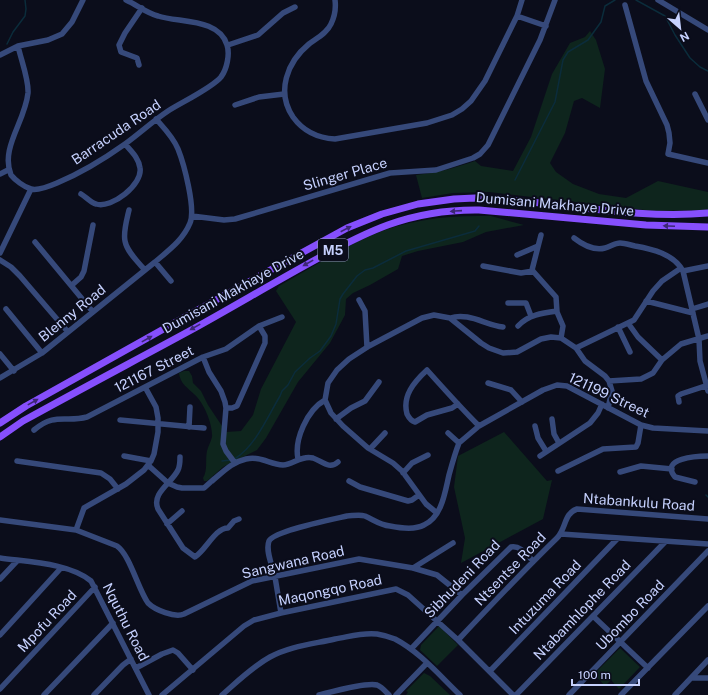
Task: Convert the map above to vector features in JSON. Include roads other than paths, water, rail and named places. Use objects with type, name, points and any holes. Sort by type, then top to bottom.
[{"type":"main road","name":"Dumisani Makhaye Drive","points":[[0,423],[26,406],[347,228],[394,210],[427,202],[475,198],[644,213],[708,213]]},
{"type":"main road","name":"Dumisani Makhaye Drive","points":[[0,437],[29,418],[193,329],[337,247],[372,230],[405,219],[448,211],[479,210],[646,225],[708,227]]},
{"type":"street","points":[[0,55],[18,46],[48,40],[62,34],[72,22],[83,0]]},
{"type":"street","points":[[126,0],[137,2],[142,8],[160,17],[208,26],[219,32],[228,46],[258,35],[283,14],[295,7]]},
{"type":"street","points":[[335,0],[336,8],[331,24],[322,35],[308,44],[299,53],[288,71],[284,94],[290,111],[300,125],[313,134],[328,138],[343,138],[439,120],[462,109],[479,92],[517,16],[522,0]]},
{"type":"street","name":"Slinger Place","points":[[192,216],[236,220],[390,173],[436,170],[473,158],[480,154],[488,145],[540,40],[555,0]]},
{"type":"street","points":[[658,0],[708,30]]},
{"type":"street","points":[[625,5],[646,81],[669,133],[670,143],[668,154],[708,163]]},
{"type":"street","points":[[139,65],[137,58],[121,52],[119,45],[124,34],[142,8]]},
{"type":"street","points":[[517,16],[546,26]]},
{"type":"street","points":[[0,253],[31,189],[18,181],[8,170],[4,158],[6,147],[24,111],[28,91],[18,46]]},
{"type":"street","name":"Barracuda Road","points":[[31,189],[50,186],[99,162],[125,144],[156,119],[212,85],[219,79],[226,68],[228,46]]},
{"type":"street","points":[[235,105],[259,97],[284,94]]},
{"type":"street","points":[[695,94],[708,120]]},
{"type":"street","points":[[156,119],[173,140],[178,149],[186,175],[192,216]]},
{"type":"street","points":[[81,194],[95,204],[102,205],[113,202],[134,186],[139,178],[140,167],[134,155],[125,144]]},
{"type":"street","points":[[0,174],[8,170]]},
{"type":"street","points":[[129,210],[124,238],[125,243],[129,251],[145,270]]},
{"type":"street","name":"Blenny Road","points":[[0,378],[42,354],[155,262],[180,240],[187,229],[192,216]]},
{"type":"street","points":[[72,286],[81,277],[84,271],[93,225]]},
{"type":"street","points":[[541,235],[533,271],[555,296],[557,311],[563,326],[560,338]]},
{"type":"street","points":[[574,238],[582,244],[593,248],[603,249],[622,243],[655,251],[667,256],[682,269],[699,339],[700,361],[707,387],[680,394],[678,396],[679,402]]},
{"type":"street","points":[[35,242],[93,312]]},
{"type":"street","points":[[517,255],[538,246]]},
{"type":"street","points":[[0,260],[11,267],[20,276],[68,332]]},
{"type":"street","points":[[155,262],[171,281]]},
{"type":"street","points":[[483,266],[521,272],[533,271]]},
{"type":"street","points":[[576,348],[634,320],[653,291],[662,281],[682,269],[708,266]]},
{"type":"street","points":[[358,300],[365,311],[367,347]]},
{"type":"street","points":[[646,301],[692,311],[708,304]]},
{"type":"street","points":[[508,303],[526,303],[531,316]]},
{"type":"street","points":[[6,309],[42,354]]},
{"type":"street","points":[[518,326],[531,316],[557,311]]},
{"type":"street","points":[[437,513],[426,504],[403,473],[393,463],[370,449],[343,426],[331,413],[325,400],[328,383],[334,374],[349,359],[367,347],[434,314],[450,318],[481,343],[489,348],[503,353],[516,352],[541,339],[551,337],[560,338],[576,348],[585,361],[609,381],[611,396],[608,408]]},
{"type":"street","points":[[450,318],[466,316],[491,325],[503,327]]},
{"type":"street","name":"121167 Street","points":[[34,430],[48,421],[57,418],[76,419],[87,417],[203,357],[231,346],[259,326],[282,317]]},
{"type":"street","points":[[628,323],[638,337],[662,360]]},
{"type":"street","points":[[226,408],[234,408],[237,406],[266,343],[265,336],[259,326]]},
{"type":"street","points":[[618,327],[630,352]]},
{"type":"street","points":[[609,381],[641,379],[653,373],[662,360],[681,344],[708,336]]},
{"type":"street","points":[[0,354],[14,371]]},
{"type":"street","points":[[203,357],[209,372],[224,397],[226,408],[223,444],[226,451],[235,463]]},
{"type":"street","points":[[458,404],[452,408],[427,415],[417,422],[411,421],[407,413],[407,396],[413,384],[427,370],[479,426]]},
{"type":"street","points":[[336,418],[351,408],[365,402],[379,382]]},
{"type":"street","points":[[488,382],[511,390],[522,402]]},
{"type":"street","name":"121199 Street","points":[[459,443],[479,426],[553,385],[567,386],[641,425],[653,428],[708,431]]},
{"type":"street","points":[[76,530],[84,508],[118,489],[140,473],[150,463],[155,446],[158,424],[156,407],[145,387]]},
{"type":"street","points":[[298,459],[296,448],[305,424],[315,408],[325,400]]},
{"type":"street","points":[[540,456],[590,423],[598,413],[602,404]]},
{"type":"street","points":[[189,426],[190,407]]},
{"type":"street","points":[[552,419],[554,434],[559,443]]},
{"type":"street","points":[[120,420],[204,428]]},
{"type":"street","points":[[558,471],[602,449],[636,447],[641,425]]},
{"type":"street","points":[[535,426],[538,438],[546,451]]},
{"type":"street","points":[[281,613],[268,546],[270,539],[300,527],[356,515],[364,516],[378,524],[386,526],[417,527],[426,524],[437,513],[442,504],[453,459],[459,443],[448,432]]},
{"type":"street","points":[[370,449],[385,433]]},
{"type":"street","points":[[403,473],[414,461],[428,455]]},
{"type":"street","points":[[124,456],[150,463],[168,483],[182,488],[204,488],[218,476]]},
{"type":"street","points":[[672,468],[676,462],[684,458],[708,456]]},
{"type":"street","points":[[180,457],[178,470],[163,487],[156,504],[183,548],[194,557],[197,556],[204,550],[216,534],[224,528],[228,528],[234,521],[239,519]]},
{"type":"street","points":[[212,481],[235,463],[258,458],[282,465],[298,459],[312,458],[332,466],[338,462]]},
{"type":"street","points":[[17,461],[101,473],[110,479],[118,489]]},
{"type":"street","points":[[620,472],[641,466],[672,468]]},
{"type":"street","points":[[672,468],[675,478],[695,482]]},
{"type":"street","points":[[349,481],[360,487],[408,501],[419,495]]},
{"type":"street","name":"Ntabankulu Road","points":[[560,534],[570,512],[577,509],[708,519]]},
{"type":"street","points":[[168,524],[182,511]]},
{"type":"street","name":"Sangwana Road","points":[[0,520],[76,530],[119,547],[126,557],[148,603],[152,607],[174,616],[184,614],[248,583],[361,558],[413,568],[437,575],[462,595]]},
{"type":"street","name":"Ntsentse Road","points":[[458,640],[560,534],[708,544]]},
{"type":"street","name":"Intuzuma Road","points":[[490,671],[617,539]]},
{"type":"street","name":"Ntabamhlophe Road","points":[[516,695],[594,617],[665,542]]},
{"type":"street","points":[[413,568],[453,543]]},
{"type":"street","name":"Sibhudeni Road","points":[[411,649],[511,546],[519,547],[533,561]]},
{"type":"street","name":"Ubombo Road","points":[[569,695],[708,551]]},
{"type":"street","name":"Nquthu Road","points":[[0,558],[61,568],[83,575],[91,581],[149,695]]},
{"type":"street","points":[[0,579],[17,561]]},
{"type":"street","points":[[0,635],[61,568]]},
{"type":"street","name":"Mpofu Road","points":[[0,689],[95,587]]},
{"type":"street","name":"Maqongqo Road","points":[[162,695],[254,620],[396,589],[408,595],[458,640],[513,695]]},
{"type":"street","points":[[624,694],[708,606]]},
{"type":"street","points":[[594,617],[648,668]]},
{"type":"street","points":[[44,695],[113,623]]},
{"type":"street","points":[[222,695],[267,659],[279,653],[291,649],[358,635],[377,634],[394,639],[411,649],[460,695]]},
{"type":"street","points":[[136,668],[162,654],[173,650],[178,653],[193,670]]},
{"type":"street","points":[[94,695],[123,665],[131,660]]},
{"type":"street","points":[[674,695],[708,660]]},
{"type":"street","points":[[396,695],[427,663]]},
{"type":"street","points":[[691,678],[708,678]]},
{"type":"street","points":[[319,695],[355,687],[375,685],[381,687],[389,695]]},
{"type":"waterway","points":[[7,44],[13,32],[25,16],[25,0]]},
{"type":"waterway","points":[[515,180],[555,102],[563,60],[568,52],[588,40],[601,22],[605,6],[615,0]]},
{"type":"waterway","points":[[636,0],[665,16],[690,58],[700,67],[708,71]]},
{"type":"waterway","points":[[236,458],[250,446],[256,438],[282,391],[288,385],[295,372],[320,351],[331,336],[336,324],[340,299],[357,276],[365,270],[373,268],[406,251],[475,231],[479,226]]},
{"type":"waterway","points":[[222,461],[230,460]]}]
